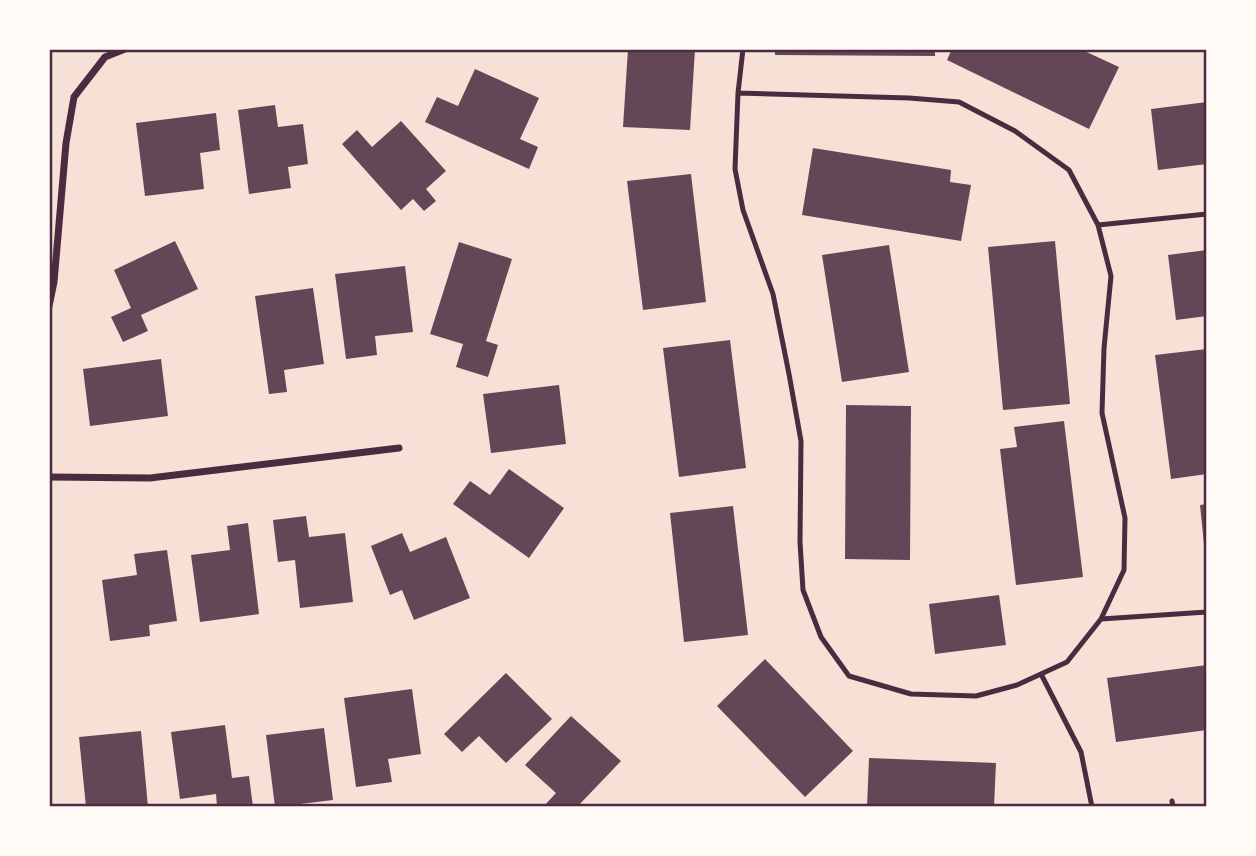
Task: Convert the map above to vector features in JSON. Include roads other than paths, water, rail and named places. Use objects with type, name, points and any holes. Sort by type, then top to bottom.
[{"type":"street","points":[[49,306],[54,282],[66,143],[74,97],[105,57],[125,49]]},
{"type":"street","points":[[49,477],[150,478],[399,448]]},
{"type":"lane","points":[[738,93],[959,102],[1015,131],[1069,170],[1098,225],[1111,276],[1104,348],[1102,413],[1125,518],[1124,570],[1101,619],[1067,662],[1017,685],[976,696],[911,694],[849,676],[821,637],[803,590],[800,542],[801,441],[789,374],[773,294],[743,210],[734,169],[738,93],[743,49]]},
{"type":"lane","points":[[1098,225],[1207,214]]},
{"type":"lane","points":[[1101,619],[1207,612]]},
{"type":"lane","points":[[1041,674],[1081,752],[1092,807]]}]
